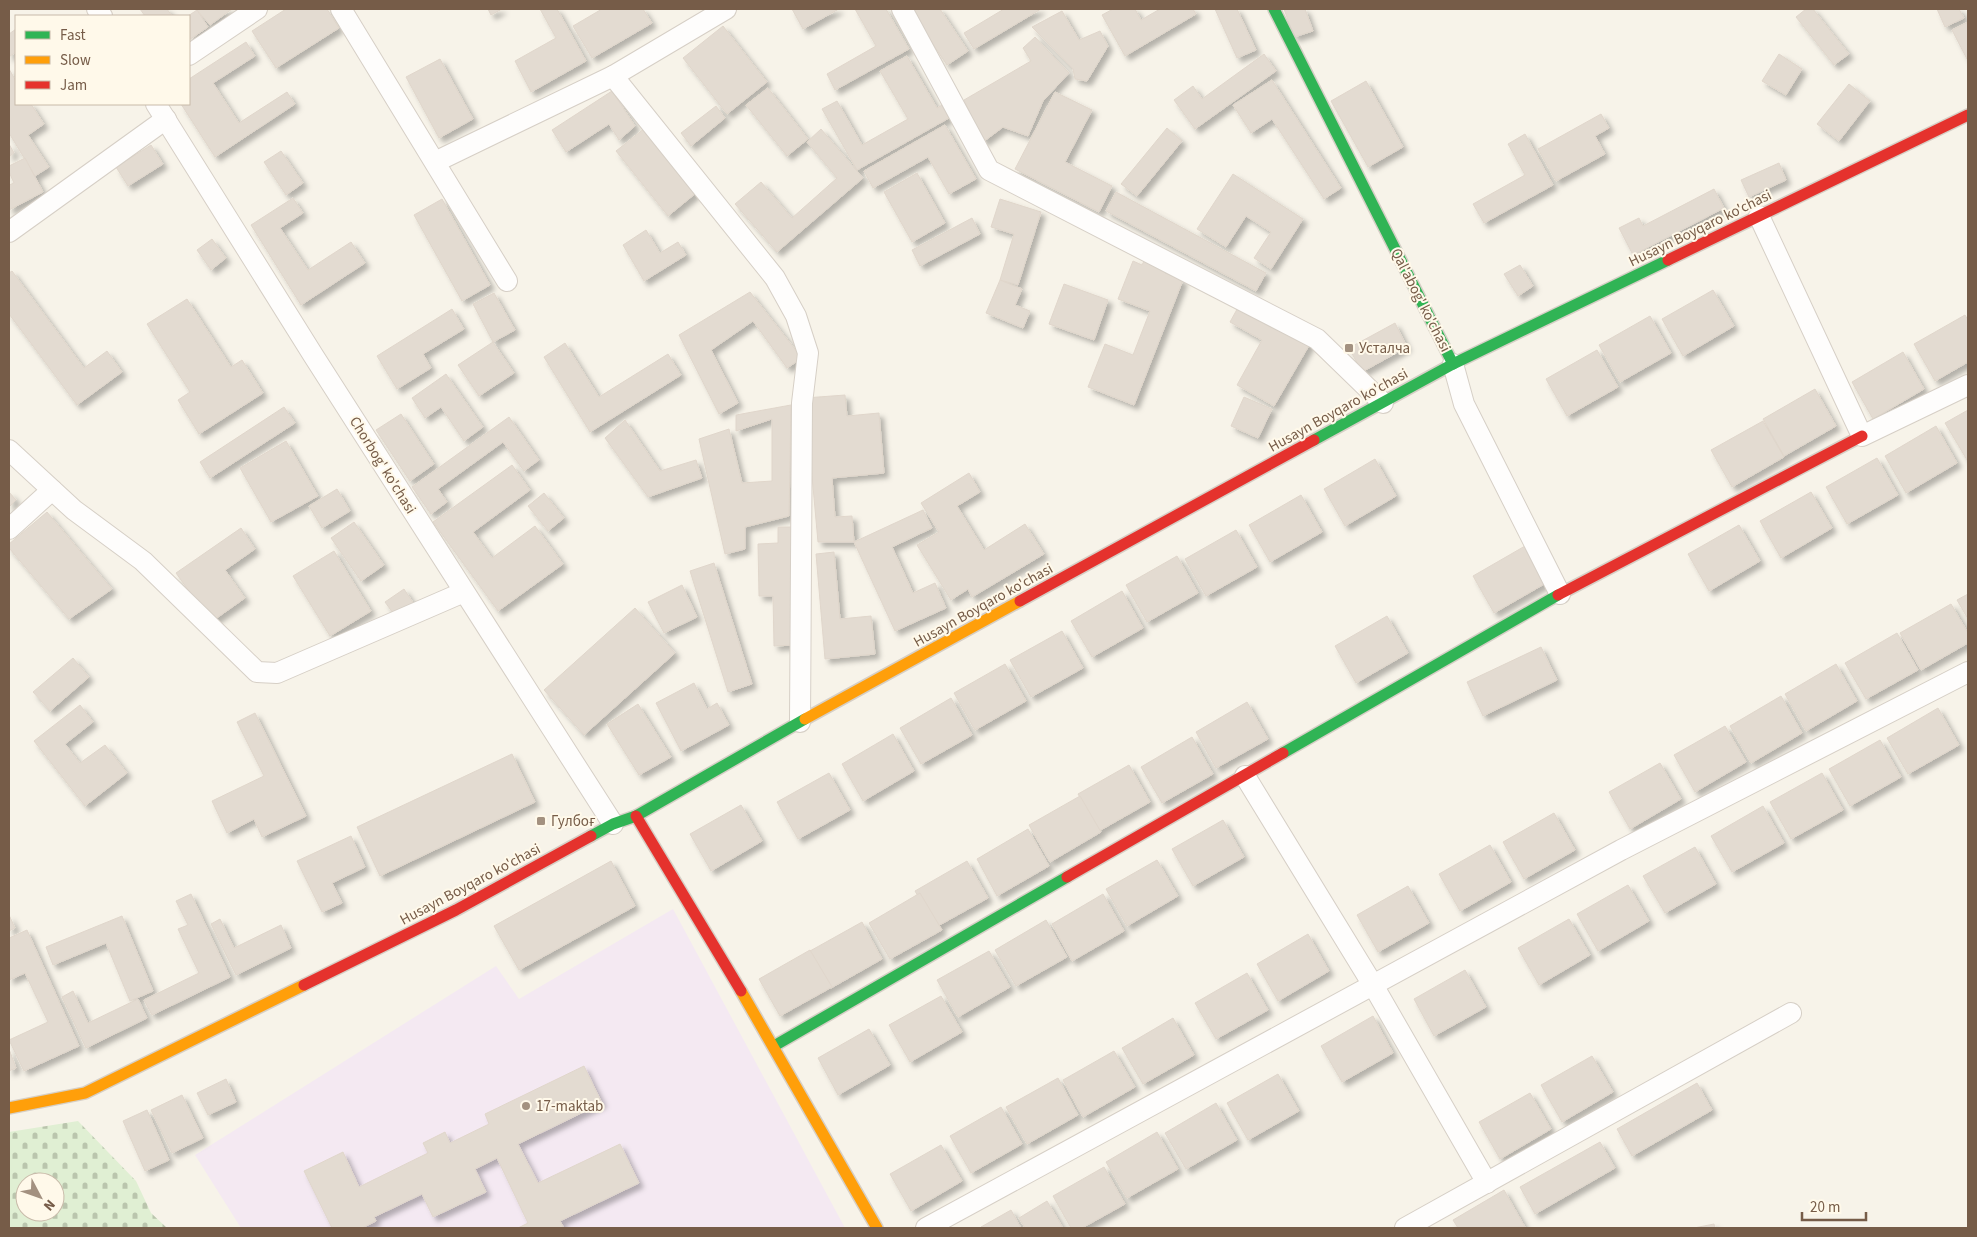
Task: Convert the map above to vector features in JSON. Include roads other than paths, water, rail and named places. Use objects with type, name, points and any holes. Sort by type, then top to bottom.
[{"type":"main road","name":"Qal'abog' ko'chasi","points":[[1274,9],[1453,364]]},
{"type":"main road","name":"Husayn Boyqaro ko'chasi","points":[[9,1108],[86,1092],[456,910],[613,824],[636,816],[800,722],[1453,364],[1968,115]]},
{"type":"main road","points":[[774,1046],[1560,594],[1862,436]]},
{"type":"main road","points":[[636,816],[774,1046],[877,1228]]},
{"type":"street","points":[[190,54],[257,9]]},
{"type":"street","points":[[341,9],[507,281]]},
{"type":"street","points":[[435,162],[613,76],[726,9]]},
{"type":"street","points":[[902,9],[989,170],[1317,339],[1383,402]]},
{"type":"street","points":[[613,76],[775,278],[796,316],[808,353],[802,403],[800,722]]},
{"type":"street","points":[[9,232],[161,111]]},
{"type":"street","name":"Сhorbog' ko'chasi","points":[[161,111],[464,592],[613,824]]},
{"type":"street","points":[[1759,216],[1862,436],[1968,385]]},
{"type":"street","name":"Qal'abog' ko'chasi","points":[[1453,364],[1464,404],[1560,594]]},
{"type":"street","points":[[9,450],[74,510],[143,561],[257,672],[277,673],[464,592]]},
{"type":"street","points":[[9,529],[52,490]]},
{"type":"street","points":[[926,1228],[1621,850],[1968,672]]},
{"type":"street","points":[[1245,776],[1373,985],[1487,1183]]},
{"type":"street","points":[[1405,1228],[1790,1013]]},
{"type":"place","name":"Усталча","points":[[1349,348]]},
{"type":"place","name":"Гулбоғ","points":[[541,821]]},
{"type":"place","name":"17-maktab","points":[[526,1106]]}]
